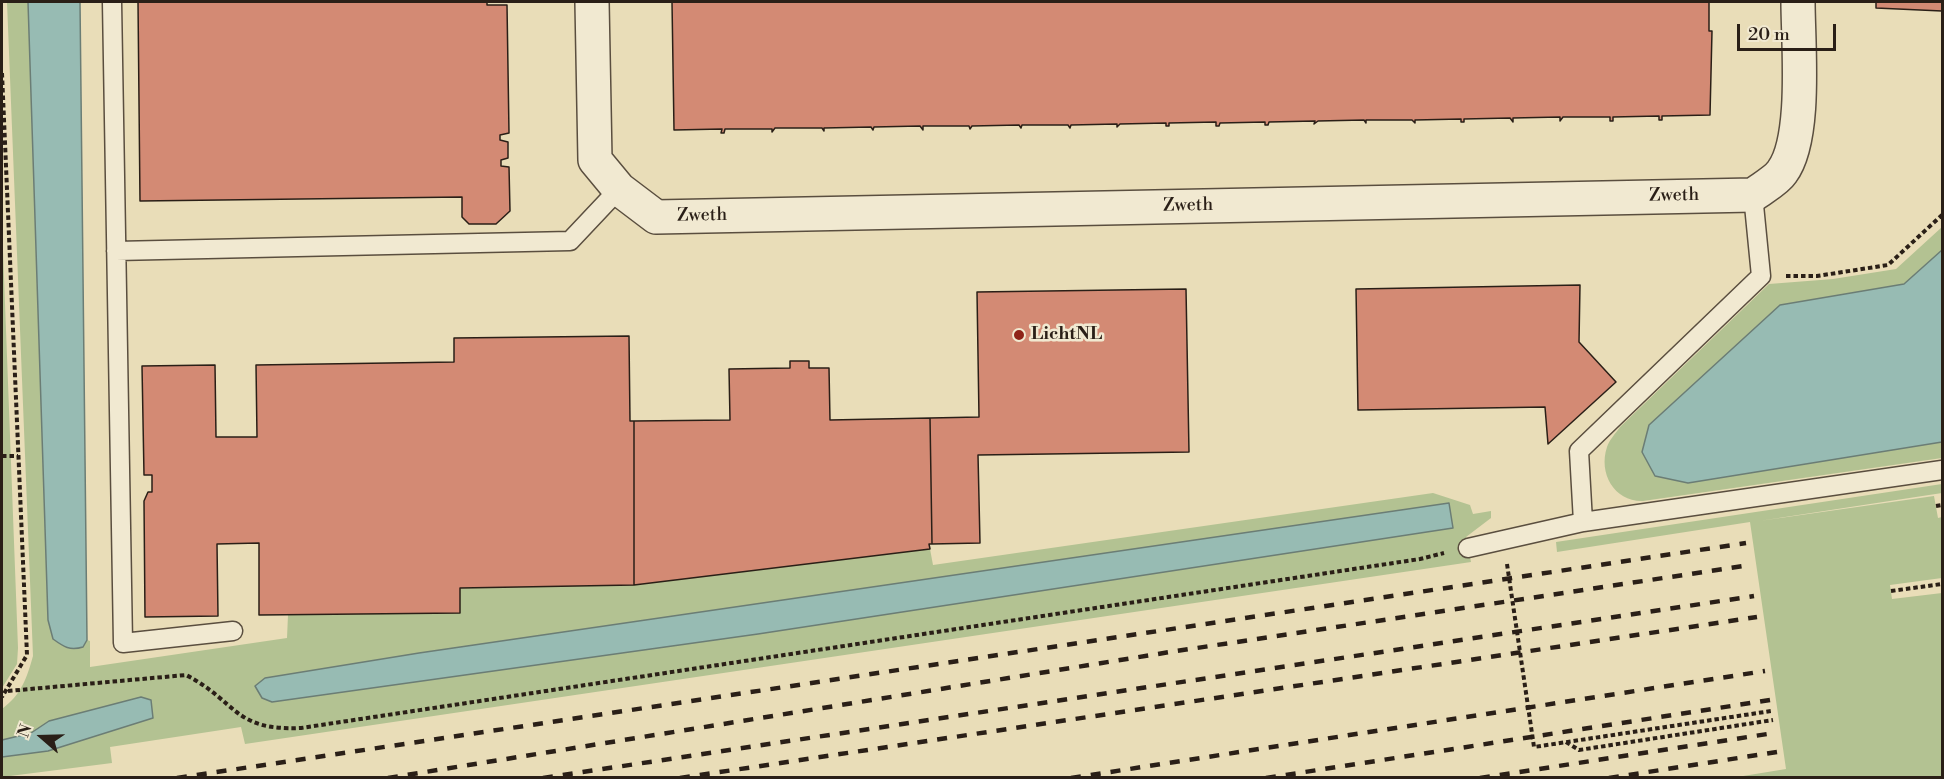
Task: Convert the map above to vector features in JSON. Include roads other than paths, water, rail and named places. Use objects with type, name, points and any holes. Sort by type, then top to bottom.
[{"type":"street","name":"Zweth","points":[[592,2],[595,160],[619,189],[656,217],[1753,195]]},
{"type":"street","points":[[1753,195],[1782,172],[1793,145],[1799,107],[1798,2]]},
{"type":"lane","points":[[112,2],[123,643],[233,631]]},
{"type":"lane","points":[[116,251],[570,241],[619,189]]},
{"type":"lane","points":[[1583,522],[1579,451],[1761,276],[1753,195]]},
{"type":"lane","points":[[1468,548],[1583,522],[1942,470]]},
{"type":"water","points":[[28,2],[80,2],[87,640],[83,647],[74,649],[53,639],[48,620]]},
{"type":"water","points":[[1942,250],[1942,442],[1688,483],[1655,476],[1642,452],[1649,425],[1780,305],[1904,284]]},
{"type":"water","points":[[1449,503],[1453,528],[758,634],[272,702],[262,698],[255,686],[265,678],[419,653]]},
{"type":"water","points":[[141,697],[151,700],[153,718],[48,751],[2,757],[2,740],[31,733],[49,721]]},
{"type":"railway","points":[[177,778],[1746,543]]},
{"type":"railway","points":[[388,778],[1170,652],[1750,565]]},
{"type":"railway","points":[[543,778],[1754,596]]},
{"type":"railway","points":[[680,778],[1757,617]]},
{"type":"railway","points":[[1071,778],[1765,671]]},
{"type":"railway","points":[[1266,778],[1770,700]]},
{"type":"railway","points":[[1480,778],[1774,733]]},
{"type":"railway","points":[[1609,778],[1777,752]]},
{"type":"place","name":"LichtNL","points":[[1019,335]]}]
